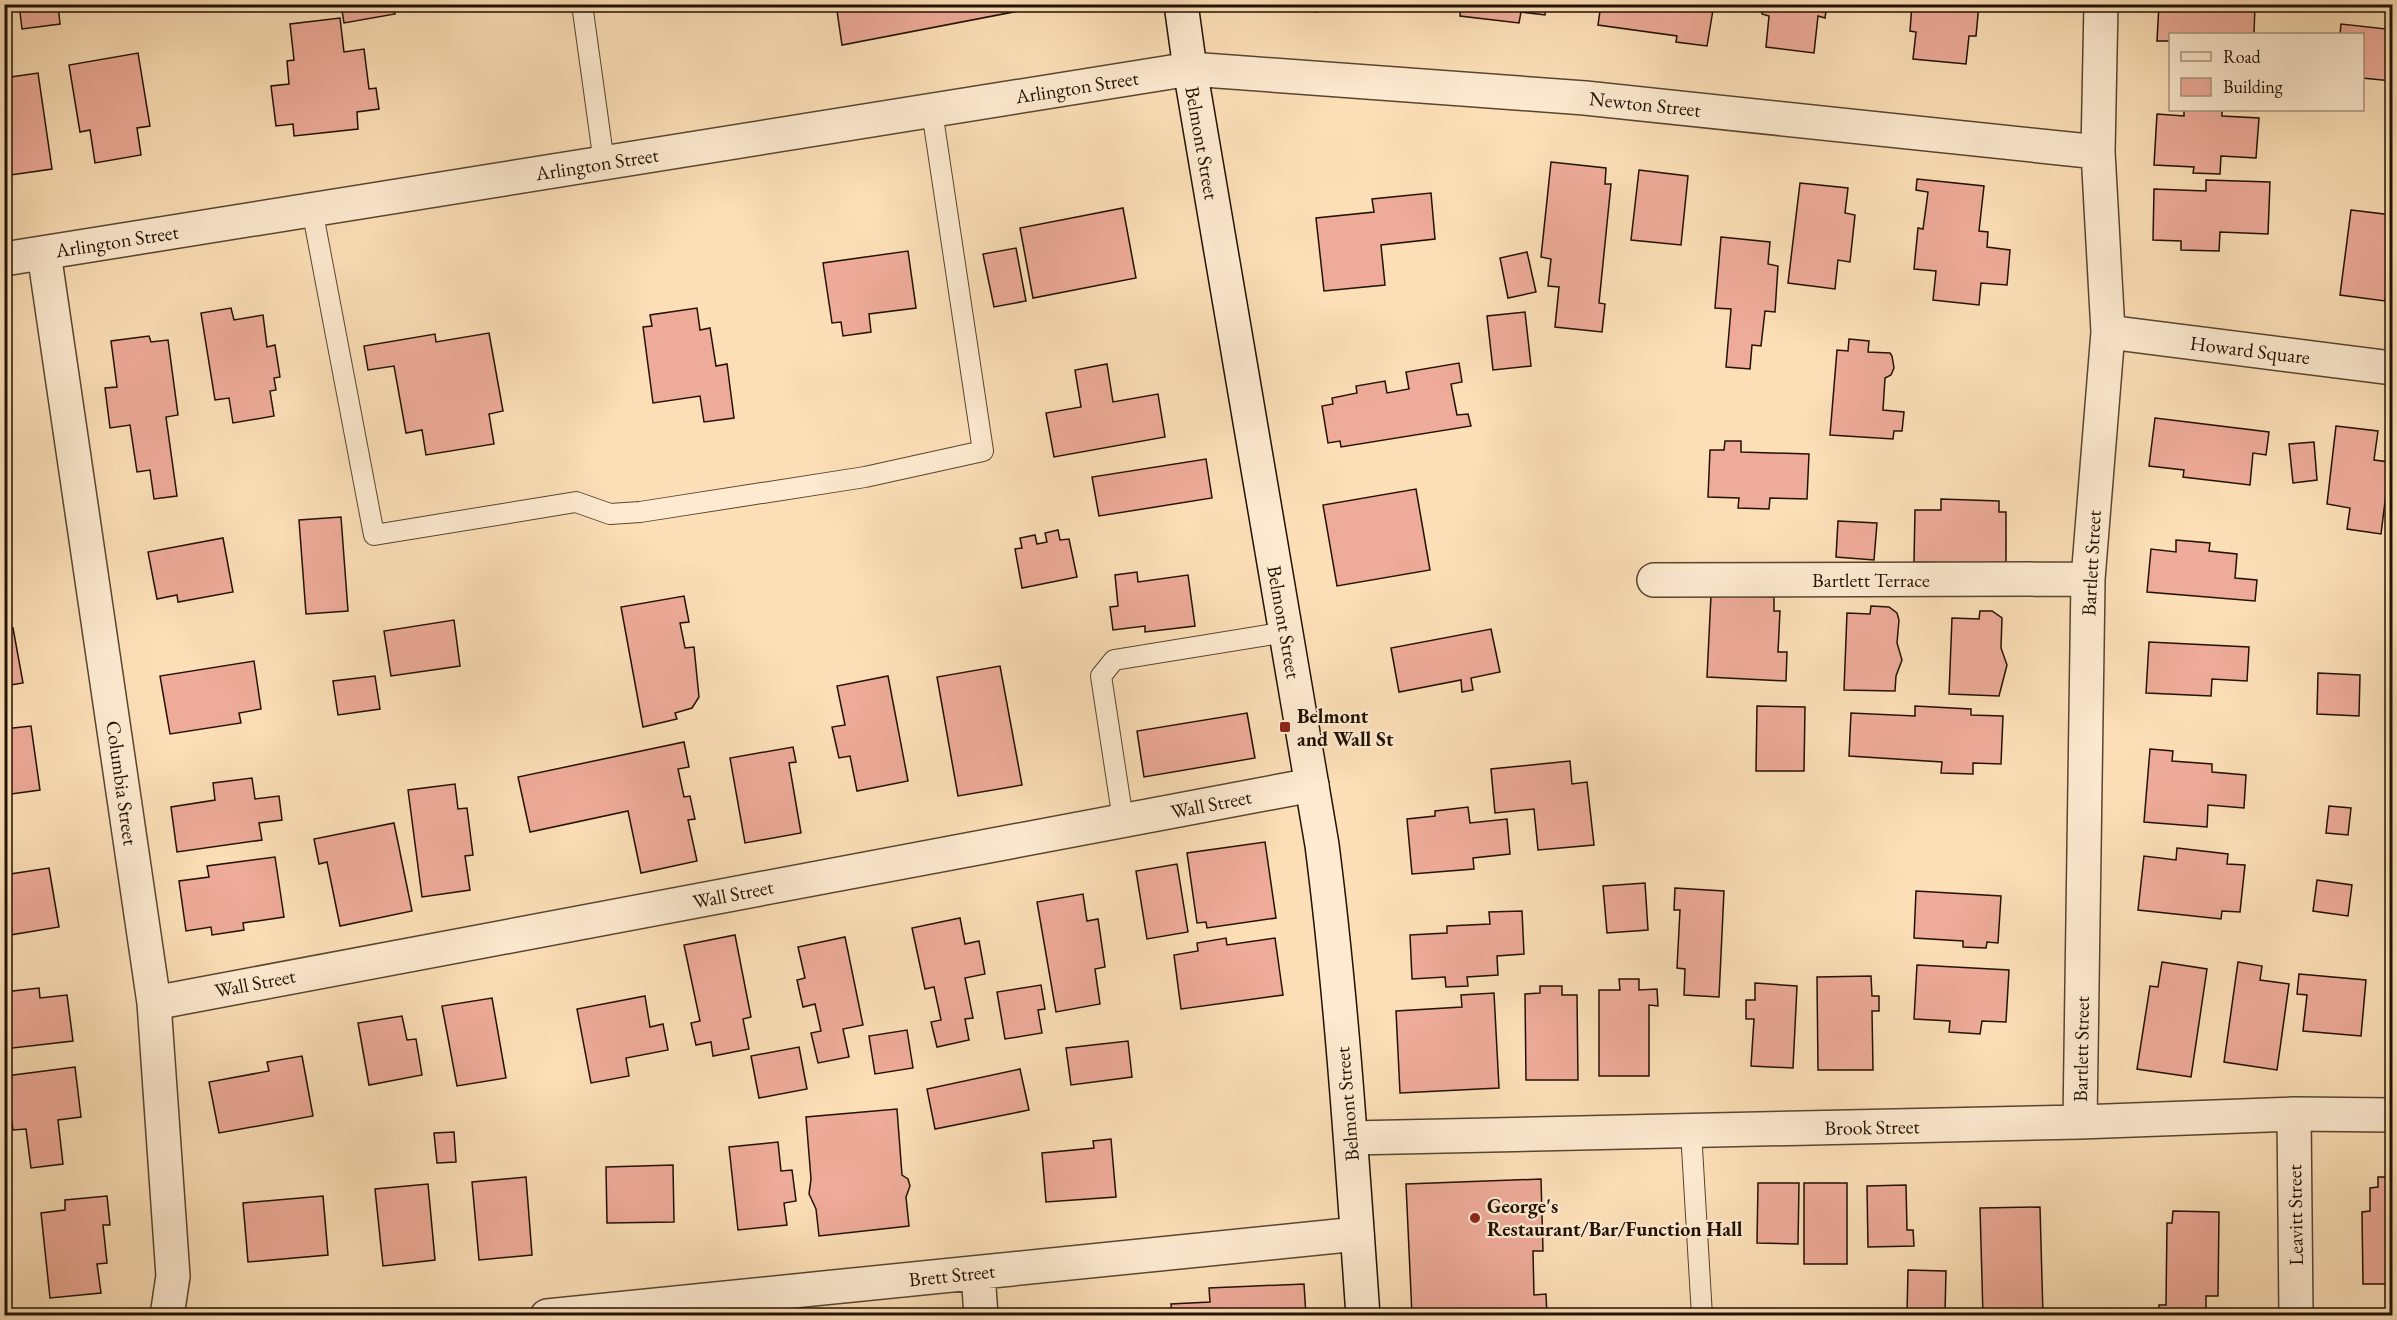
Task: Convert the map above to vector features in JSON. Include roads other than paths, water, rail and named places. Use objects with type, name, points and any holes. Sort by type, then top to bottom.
[{"type":"street","name":"Belmont Street","points":[[1181,4],[1190,69],[1312,785],[1330,908],[1351,1138],[1363,1316]]},
{"type":"street","name":"Bartlett Street","points":[[2080,1122],[2088,579],[2108,332],[2098,152],[2101,4]]},
{"type":"street","name":"Arlington Street","points":[[4,260],[1190,69]]},
{"type":"street","name":"Newton Street","points":[[1190,69],[1585,98],[2098,152]]},
{"type":"street","name":"Columbia Street","points":[[44,253],[154,1002],[173,1276],[167,1316]]},
{"type":"street","name":"Howard Square","points":[[2108,332],[2392,368]]},
{"type":"street","name":"Bartlett Terrace","points":[[1654,580],[2088,579]]},
{"type":"street","name":"Wall Street","points":[[154,1002],[1312,785]]},
{"type":"street","name":"Brook Street","points":[[1351,1138],[2080,1122],[2294,1114],[2392,1115]]},
{"type":"street","name":"Leavitt Street","points":[[2294,1114],[2296,1316]]},
{"type":"street","name":"Brett Street","points":[[561,1315],[1358,1234]]},
{"type":"street","points":[[978,1273],[981,1316]]},
{"type":"lane","points":[[582,4],[604,163]]},
{"type":"lane","points":[[312,209],[374,534],[576,502],[610,514],[640,512],[865,477],[983,451],[932,111]]},
{"type":"lane","points":[[1123,820],[1101,676],[1114,660],[1286,632]]},
{"type":"lane","points":[[1691,1131],[1702,1316]]},
{"type":"place","name":"Belmont and Wall St","points":[[1285,727]]},
{"type":"place","name":"George's Restaurant/Bar/Function Hall","points":[[1475,1218]]}]
